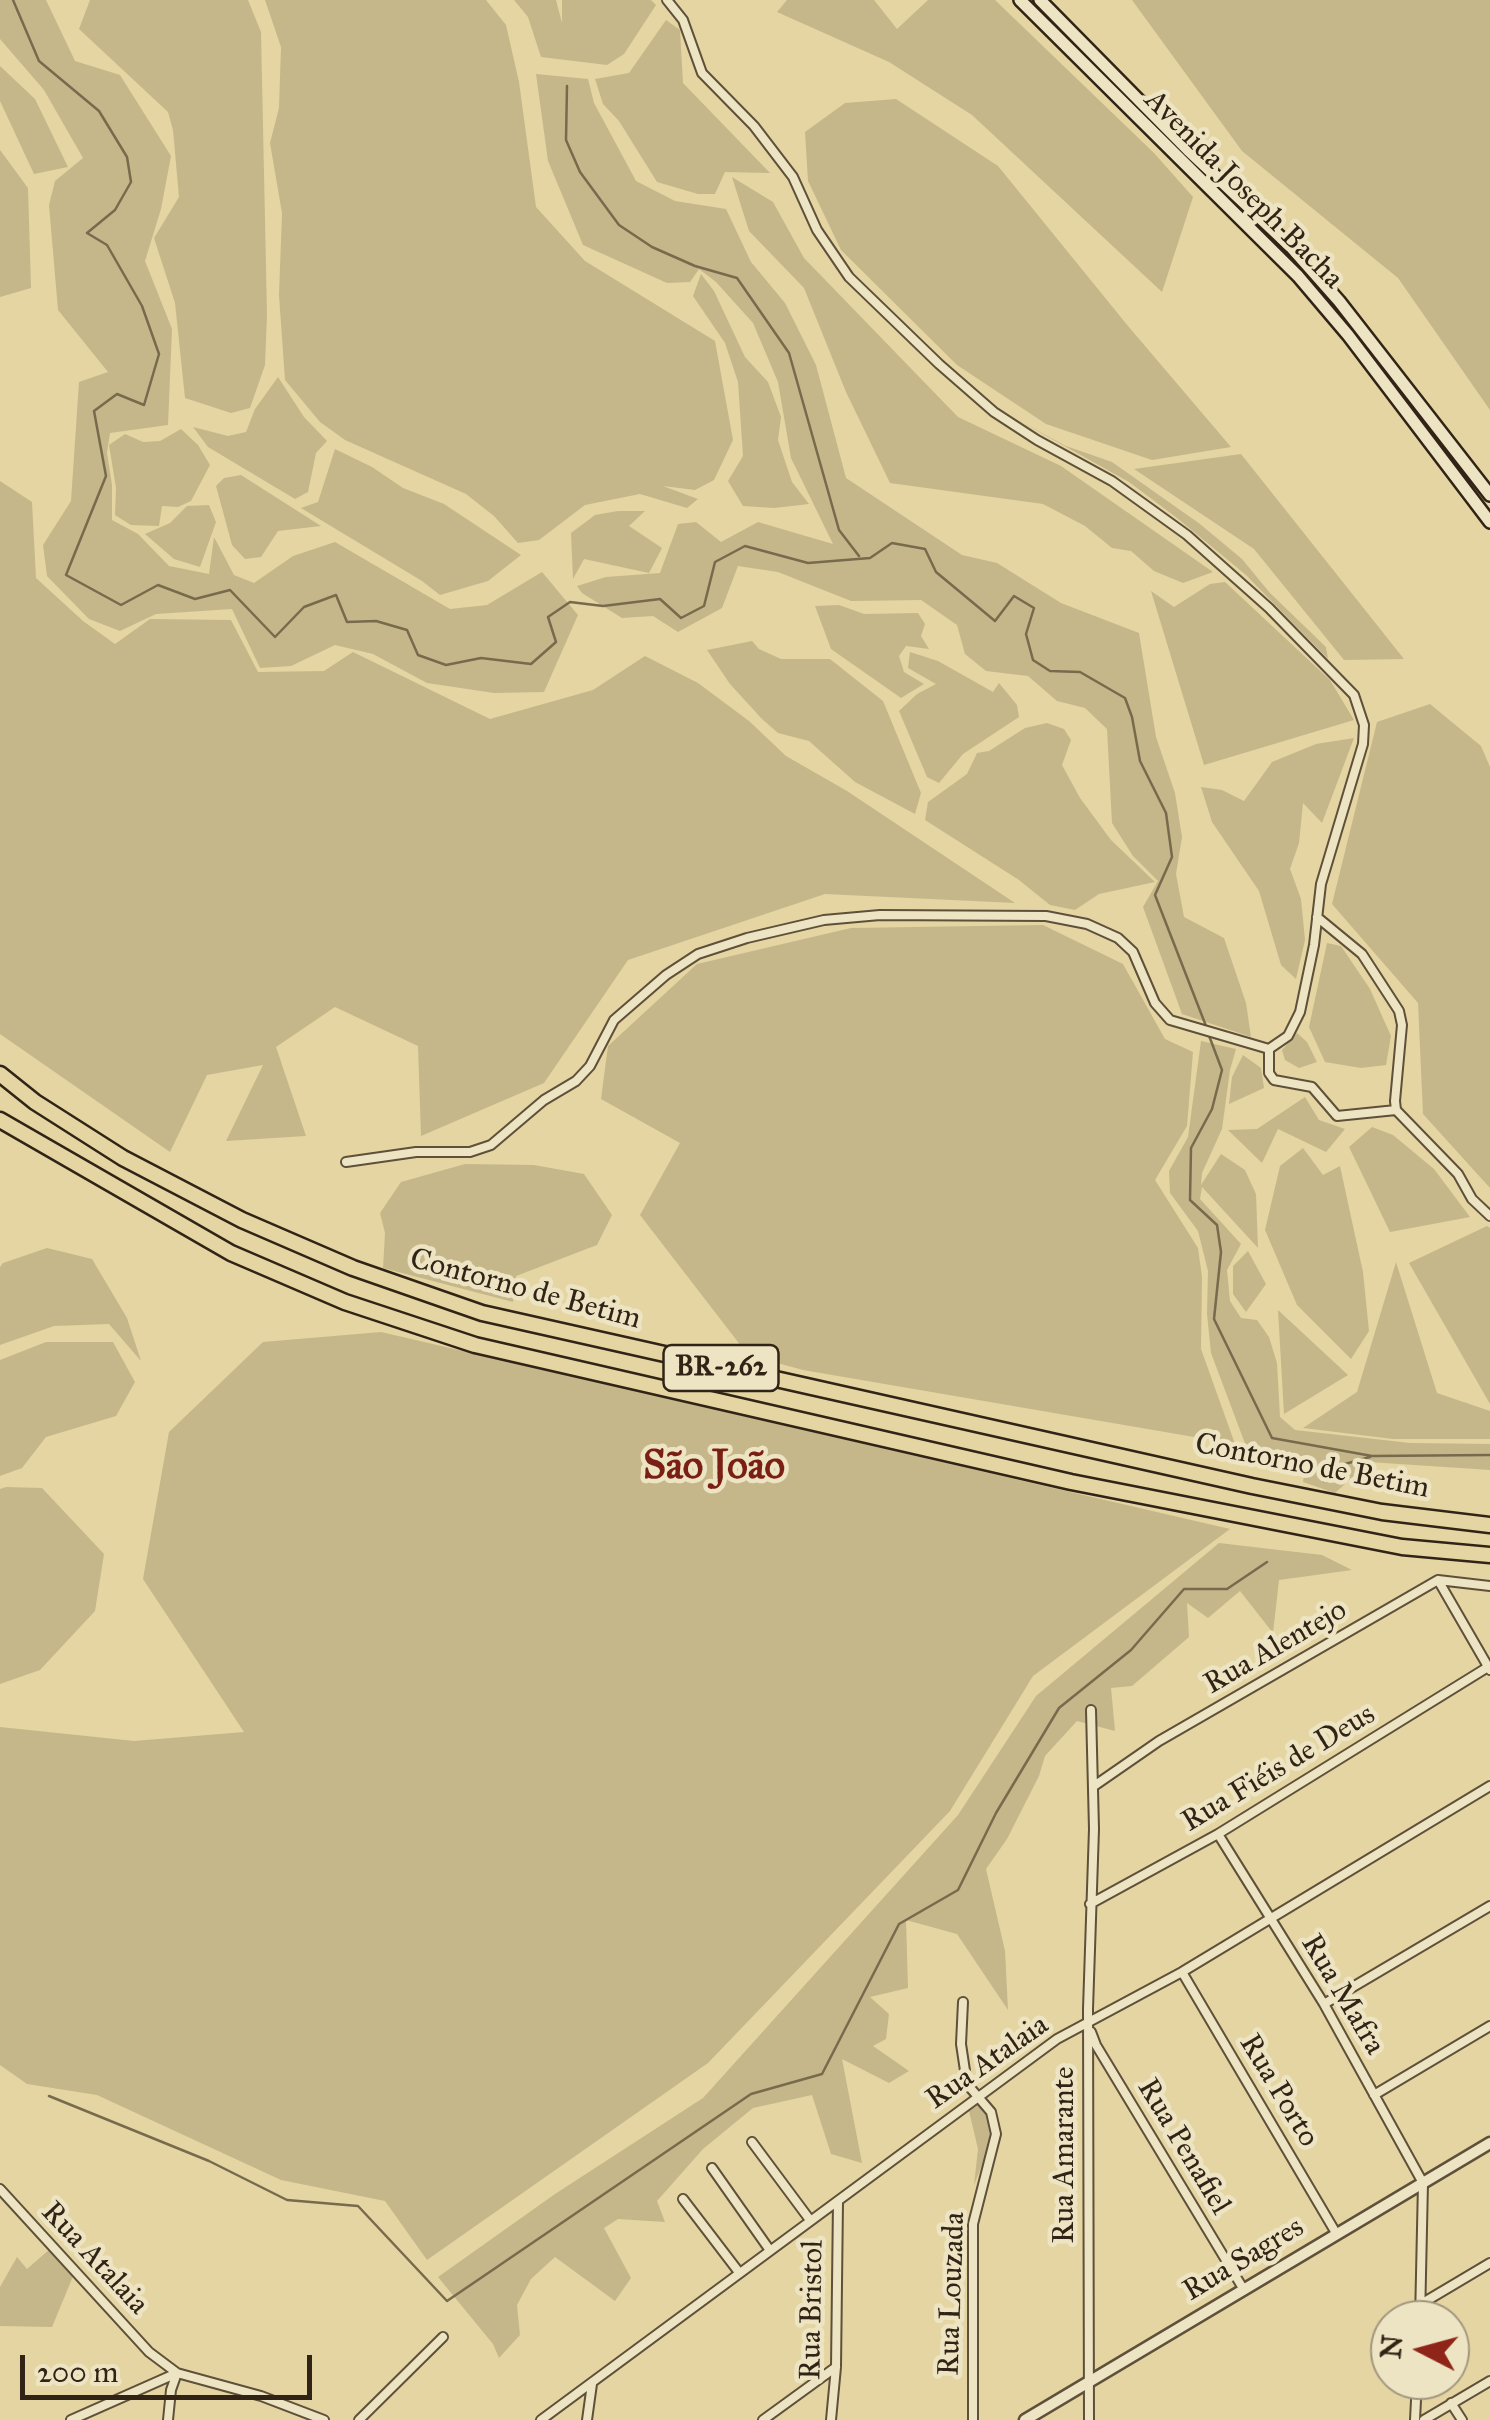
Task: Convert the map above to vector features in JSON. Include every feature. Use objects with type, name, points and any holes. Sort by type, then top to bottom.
[{"type":"highway","name":"Contorno de Betim","points":[[0,1074],[122,1158],[242,1220],[352,1268],[482,1313],[1252,1486],[1382,1512],[1490,1525]]},
{"type":"highway","name":"Contorno de Betim","points":[[0,1120],[231,1253],[345,1302],[474,1345],[1071,1482],[1402,1547],[1490,1556]]},
{"type":"main road","name":"Avenida Joseph Bacha","points":[[1020,0],[1215,197],[1271,246],[1348,335],[1490,522]]},
{"type":"main road","name":"Avenida Joseph Bacha","points":[[1040,0],[1304,262],[1490,495]]},
{"type":"street","points":[[346,1162],[416,1152],[470,1152],[491,1145],[544,1100],[576,1082],[590,1066],[614,1020],[666,975],[698,954],[824,920],[880,915],[1046,916],[1087,924],[1118,938],[1133,952],[1155,1003],[1170,1020],[1269,1048],[1288,1036],[1300,1012],[1332,837],[1363,744],[1364,725],[1354,694],[1269,608],[1187,535],[1112,481],[994,412],[849,277],[818,230],[793,177],[754,126],[702,73],[683,20],[667,0]]},
{"type":"street","points":[[1318,917],[1362,954],[1399,1012],[1402,1025],[1396,1110],[1458,1174],[1472,1199],[1490,1216]]},
{"type":"street","points":[[1269,1048],[1269,1073],[1274,1080],[1312,1087],[1337,1116],[1396,1110]]},
{"type":"street","points":[[1438,1580],[1490,1586]]},
{"type":"street","points":[[1438,1580],[1489,1669]]},
{"type":"street","name":"Rua Alentejo","points":[[1094,1786],[1159,1741],[1438,1580]]},
{"type":"street","name":"Rua Fiéis de Deus","points":[[1090,1904],[1218,1834],[1489,1669]]},
{"type":"street","name":"Rua Amarante","points":[[1089,2420],[1088,2024],[1094,1786],[1091,1710]]},
{"type":"street","name":"Rua Atalaia","points":[[541,2420],[1057,2039],[1182,1972],[1490,1786]]},
{"type":"street","name":"Rua Mafra","points":[[1218,1834],[1324,2004],[1423,2183]]},
{"type":"street","points":[[1324,2004],[1490,1906]]},
{"type":"street","name":"Rua Porto","points":[[1182,1972],[1336,2233]]},
{"type":"street","name":"Rua Louzada","points":[[963,2002],[961,2044],[967,2084],[991,2112],[996,2134],[973,2224],[973,2420]]},
{"type":"street","name":"Rua Penafiel","points":[[1088,2024],[1096,2045],[1244,2290]]},
{"type":"street","points":[[1374,2095],[1490,2026]]},
{"type":"street","points":[[752,2142],[810,2220]]},
{"type":"street","name":"Rua Sagres","points":[[1025,2420],[1490,2143]]},
{"type":"street","points":[[712,2168],[770,2249]]},
{"type":"street","points":[[1421,2300],[1423,2183]]},
{"type":"street","name":"Rua Atalaia","points":[[0,2189],[150,2352],[177,2373],[261,2396],[307,2417],[324,2420]]},
{"type":"street","points":[[683,2199],[738,2271]]},
{"type":"street","name":"Rua Bristol","points":[[831,2420],[836,2367],[838,2202]]},
{"type":"street","points":[[1428,2300],[1490,2263]]},
{"type":"street","points":[[359,2420],[443,2338]]},
{"type":"street","points":[[763,2420],[836,2367]]},
{"type":"street","points":[[71,2420],[177,2373]]},
{"type":"street","points":[[168,2420],[170,2390],[177,2373]]},
{"type":"street","points":[[1424,2420],[1490,2381]]},
{"type":"street","points":[[587,2420],[592,2384]]},
{"type":"street","points":[[1451,2403],[1462,2420]]},
{"type":"shaded area","points":[[0,0],[46,0],[75,61],[120,75],[171,156],[161,209],[145,261],[172,329],[168,425],[110,433],[107,453],[112,520],[138,534],[169,566],[209,574],[214,537],[234,575],[254,583],[293,556],[335,542],[450,609],[487,605],[542,572],[578,615],[544,692],[494,693],[427,683],[373,654],[335,645],[291,666],[260,668],[232,609],[156,614],[120,631],[89,619],[47,576],[43,545],[71,501],[79,382],[108,372],[58,310],[49,205],[55,181],[83,158],[44,90],[0,39]]},
{"type":"shaded area","points":[[90,0],[248,0],[261,32],[267,315],[265,365],[250,408],[231,413],[185,398],[175,303],[154,238],[179,197],[173,130],[168,112],[79,29]]},
{"type":"shaded area","points":[[265,0],[486,0],[506,25],[519,82],[536,207],[585,261],[715,341],[733,440],[714,480],[695,490],[663,486],[698,499],[687,508],[640,494],[585,505],[539,540],[518,543],[494,516],[466,494],[345,440],[320,422],[285,380],[279,295],[282,213],[270,143],[279,108],[281,47]]},
{"type":"shaded area","points":[[514,0],[556,0],[562,23],[562,0],[651,0],[656,5],[624,54],[607,65],[541,57],[528,17]]},
{"type":"shaded area","points":[[787,0],[874,0],[897,29],[928,0],[995,0],[1154,153],[1193,197],[1162,292],[972,115],[889,62],[777,12]]},
{"type":"shaded area","points":[[1132,0],[1490,0],[1490,410],[1398,278],[1242,151]]},
{"type":"shaded area","points":[[666,20],[680,30],[683,83],[770,173],[725,172],[715,194],[698,194],[657,182],[619,121],[603,104],[595,79],[629,73]]},
{"type":"shaded area","points":[[0,66],[35,99],[68,167],[34,174],[0,101]]},
{"type":"shaded area","points":[[536,74],[588,79],[594,103],[636,181],[675,201],[726,209],[751,262],[785,303],[816,365],[846,478],[962,555],[997,563],[1061,603],[1139,633],[1156,737],[1175,793],[1182,837],[1176,874],[1184,917],[1224,938],[1246,1003],[1251,1037],[1182,1014],[1143,907],[1158,881],[1133,856],[1112,823],[1107,729],[1085,708],[1057,701],[1028,676],[986,671],[965,654],[957,625],[921,600],[851,601],[778,572],[738,566],[722,608],[678,632],[653,616],[622,618],[582,593],[577,586],[606,577],[660,573],[678,524],[696,522],[721,542],[758,522],[833,544],[791,458],[778,382],[753,323],[699,269],[690,282],[667,283],[583,245],[548,161]]},
{"type":"shaded area","points":[[896,99],[998,166],[1231,447],[1152,460],[1046,424],[957,365],[841,250],[808,181],[805,132],[845,103]]},
{"type":"shaded area","points":[[0,150],[28,188],[31,288],[0,297]]},
{"type":"shaded area","points":[[732,177],[773,202],[804,258],[958,417],[1061,466],[1213,572],[1183,583],[1154,571],[1131,551],[1112,548],[1085,526],[1043,504],[890,483],[846,392],[804,288],[749,231]]},
{"type":"shaded area","points":[[701,274],[714,291],[745,357],[768,382],[781,417],[778,440],[792,482],[809,504],[743,506],[728,481],[743,456],[738,382],[725,343],[693,296]]},
{"type":"shaded area","points":[[278,377],[304,417],[327,441],[316,453],[308,492],[295,499],[208,447],[193,427],[228,436],[246,432],[255,409]]},
{"type":"shaded area","points":[[1016,419],[1066,446],[1112,462],[1200,524],[1242,559],[1270,593],[1326,647],[1328,659],[1246,575],[1177,518],[1129,482]]},
{"type":"shaded area","points":[[181,429],[198,445],[210,465],[191,501],[178,507],[162,506],[159,526],[131,525],[115,515],[116,488],[109,445],[125,434],[143,442],[160,441]]},
{"type":"shaded area","points":[[335,449],[403,488],[444,504],[521,555],[488,581],[440,595],[301,508],[318,502]]},
{"type":"shaded area","points":[[1241,454],[1404,659],[1344,660],[1254,549],[1134,469]]},
{"type":"shaded area","points":[[241,475],[321,526],[278,531],[261,557],[245,559],[232,545],[216,486],[224,478]]},
{"type":"shaded area","points":[[0,481],[32,502],[36,578],[115,644],[150,619],[231,620],[258,672],[324,671],[353,652],[490,719],[593,690],[645,656],[698,683],[749,721],[786,756],[847,791],[1015,903],[825,894],[628,960],[544,1083],[421,1136],[418,1046],[335,1007],[276,1047],[306,1136],[226,1141],[263,1065],[207,1075],[170,1152],[0,1034]]},
{"type":"shaded area","points":[[209,505],[216,522],[200,567],[174,559],[145,534],[170,523],[187,506]]},
{"type":"shaded area","points":[[645,511],[629,526],[662,548],[649,573],[584,559],[573,579],[571,533],[595,515]]},
{"type":"shaded area","points":[[1225,582],[1330,680],[1354,720],[1204,765],[1151,591],[1174,607],[1210,584]]},
{"type":"shaded area","points":[[839,605],[864,614],[918,613],[925,624],[921,636],[929,649],[906,646],[899,656],[904,672],[924,684],[901,698],[831,649],[815,606]]},
{"type":"shaded area","points":[[752,641],[759,649],[781,659],[830,659],[883,701],[921,793],[915,814],[855,782],[809,741],[778,733],[762,719],[730,684],[707,650]]},
{"type":"shaded area","points":[[910,652],[938,661],[993,692],[999,683],[1017,705],[1019,717],[963,754],[939,783],[927,777],[899,711],[917,694],[936,684],[908,668]]},
{"type":"shaded area","points":[[1430,704],[1481,746],[1490,767],[1490,1188],[1423,1114],[1418,1003],[1332,904],[1377,722]]},
{"type":"shaded area","points":[[1047,723],[1064,729],[1071,740],[1062,765],[1080,798],[1111,840],[1155,882],[1099,894],[1075,910],[1050,905],[1019,880],[925,820],[928,802],[967,774],[977,753],[989,751],[1025,728]]},
{"type":"shaded area","points":[[1354,738],[1322,823],[1303,803],[1299,843],[1290,869],[1301,899],[1305,940],[1296,979],[1281,965],[1259,891],[1212,822],[1201,787],[1222,790],[1244,801],[1272,762],[1316,744]]},
{"type":"shaded area","points":[[1043,925],[1123,964],[1165,1039],[1193,1052],[1187,1126],[1155,1180],[1198,1248],[1202,1277],[1201,1349],[1235,1444],[803,1370],[748,1355],[640,1215],[680,1143],[601,1099],[608,1046],[697,964],[851,928]]},
{"type":"shaded area","points":[[1327,943],[1341,946],[1370,989],[1391,1036],[1386,1065],[1361,1068],[1325,1062],[1309,1027]]},
{"type":"shaded area","points":[[1297,1033],[1307,1042],[1317,1062],[1299,1068],[1285,1060],[1282,1050]]},
{"type":"shaded area","points":[[1201,1041],[1236,1049],[1222,1129],[1202,1173],[1201,1185],[1221,1154],[1245,1170],[1256,1194],[1258,1248],[1202,1187],[1200,1199],[1241,1244],[1227,1270],[1230,1301],[1241,1318],[1257,1320],[1269,1337],[1277,1363],[1280,1417],[1295,1430],[1410,1443],[1490,1444],[1490,1470],[1369,1462],[1335,1493],[1303,1482],[1306,1462],[1252,1462],[1211,1353],[1208,1271],[1198,1231],[1170,1193],[1169,1171],[1188,1137]]},
{"type":"shaded area","points":[[1243,1055],[1261,1068],[1264,1088],[1229,1104],[1232,1077]]},
{"type":"shaded area","points":[[1305,1097],[1319,1120],[1345,1129],[1326,1152],[1278,1129],[1262,1163],[1228,1130],[1257,1129]]},
{"type":"shaded area","points":[[1372,1127],[1393,1135],[1434,1169],[1470,1217],[1390,1232],[1349,1147]]},
{"type":"shaded area","points":[[1303,1148],[1323,1175],[1340,1166],[1363,1272],[1369,1331],[1351,1359],[1297,1305],[1265,1230],[1280,1166]]},
{"type":"shaded area","points":[[465,1164],[534,1165],[584,1174],[612,1215],[597,1245],[516,1276],[513,1302],[383,1268],[385,1233],[380,1213],[401,1182]]},
{"type":"shaded area","points":[[1487,1226],[1490,1228],[1490,1404],[1409,1263]]},
{"type":"shaded area","points":[[47,1248],[92,1259],[127,1318],[141,1361],[109,1324],[54,1326],[0,1345],[0,1267]]},
{"type":"shaded area","points":[[1248,1251],[1266,1284],[1246,1312],[1233,1294],[1233,1266]]},
{"type":"shaded area","points":[[1396,1262],[1437,1393],[1490,1411],[1490,1439],[1393,1439],[1303,1428],[1357,1392]]},
{"type":"shaded area","points":[[1278,1310],[1348,1375],[1284,1414]]},
{"type":"shaded area","points":[[381,1332],[1230,1529],[1033,1676],[950,1811],[708,2063],[427,2260],[385,2201],[281,2180],[97,2095],[27,2084],[0,2065],[0,1727],[134,1741],[244,1732],[143,1579],[169,1432],[263,1342]]},
{"type":"shaded area","points":[[46,1342],[113,1342],[135,1382],[116,1416],[46,1437],[22,1468],[0,1476],[0,1360]]},
{"type":"shaded area","points":[[42,1488],[104,1554],[95,1611],[40,1670],[0,1684],[0,1489]]},
{"type":"shaded area","points":[[1219,1543],[1322,1555],[1352,1570],[1279,1580],[1273,1633],[1240,1591],[1208,1618],[1187,1603],[1189,1637],[1132,1686],[1111,1688],[1115,1731],[1077,1721],[1045,1756],[1007,1839],[986,1869],[1005,1951],[1008,2010],[957,1934],[906,1920],[908,1988],[870,1997],[889,2014],[886,2039],[873,2046],[909,2071],[889,2083],[842,2059],[862,2163],[831,2154],[812,2095],[753,2108],[703,2149],[657,2201],[665,2222],[618,2219],[604,2228],[631,2278],[615,2301],[555,2257],[531,2279],[517,2305],[520,2335],[499,2358],[493,2344],[438,2277],[555,2194],[703,2098],[958,1815],[1036,1696]]},
{"type":"shaded area","points":[[980,2104],[989,2119],[990,2134],[974,2185],[978,2149],[969,2111]]},
{"type":"shaded area","points":[[50,2249],[74,2274],[52,2327],[0,2326],[0,2287],[17,2257],[27,2269]]},
{"type":"waterway","points":[[13,0],[39,61],[99,111],[127,157],[131,182],[115,210],[87,233],[107,245],[142,306],[159,354],[144,405],[117,394],[94,411],[106,476],[66,575],[121,605],[158,585],[195,599],[230,590],[275,637],[304,607],[336,595],[347,622],[376,621],[407,630],[418,655],[446,665],[481,658],[531,664],[556,642],[548,617],[570,602],[603,606],[660,599],[681,618],[704,606],[715,562],[745,546],[808,563],[870,558],[892,543],[925,549],[936,572],[995,621],[1014,596],[1034,608],[1026,634],[1033,660],[1050,671],[1080,672],[1125,698],[1140,761],[1166,813],[1172,857],[1155,895],[1206,1026]]},
{"type":"waterway","points":[[567,86],[566,140],[580,172],[619,225],[652,247],[695,266],[737,278],[789,353],[839,530],[859,556]]},
{"type":"waterway","points":[[1208,1033],[1222,1070],[1212,1109],[1191,1148],[1190,1200],[1217,1225],[1221,1252],[1214,1319],[1272,1438],[1372,1456],[1490,1455]]},
{"type":"waterway","points":[[1324,1481],[1338,1466],[1370,1457]]},
{"type":"waterway","points":[[49,2096],[209,2161],[287,2200],[358,2206],[447,2301],[751,2094],[822,2074],[899,1924],[958,1890],[996,1813],[1059,1708],[1131,1650],[1184,1589],[1227,1589],[1267,1562]]},
{"type":"district","name":"São João","points":[[714,1468]]}]
